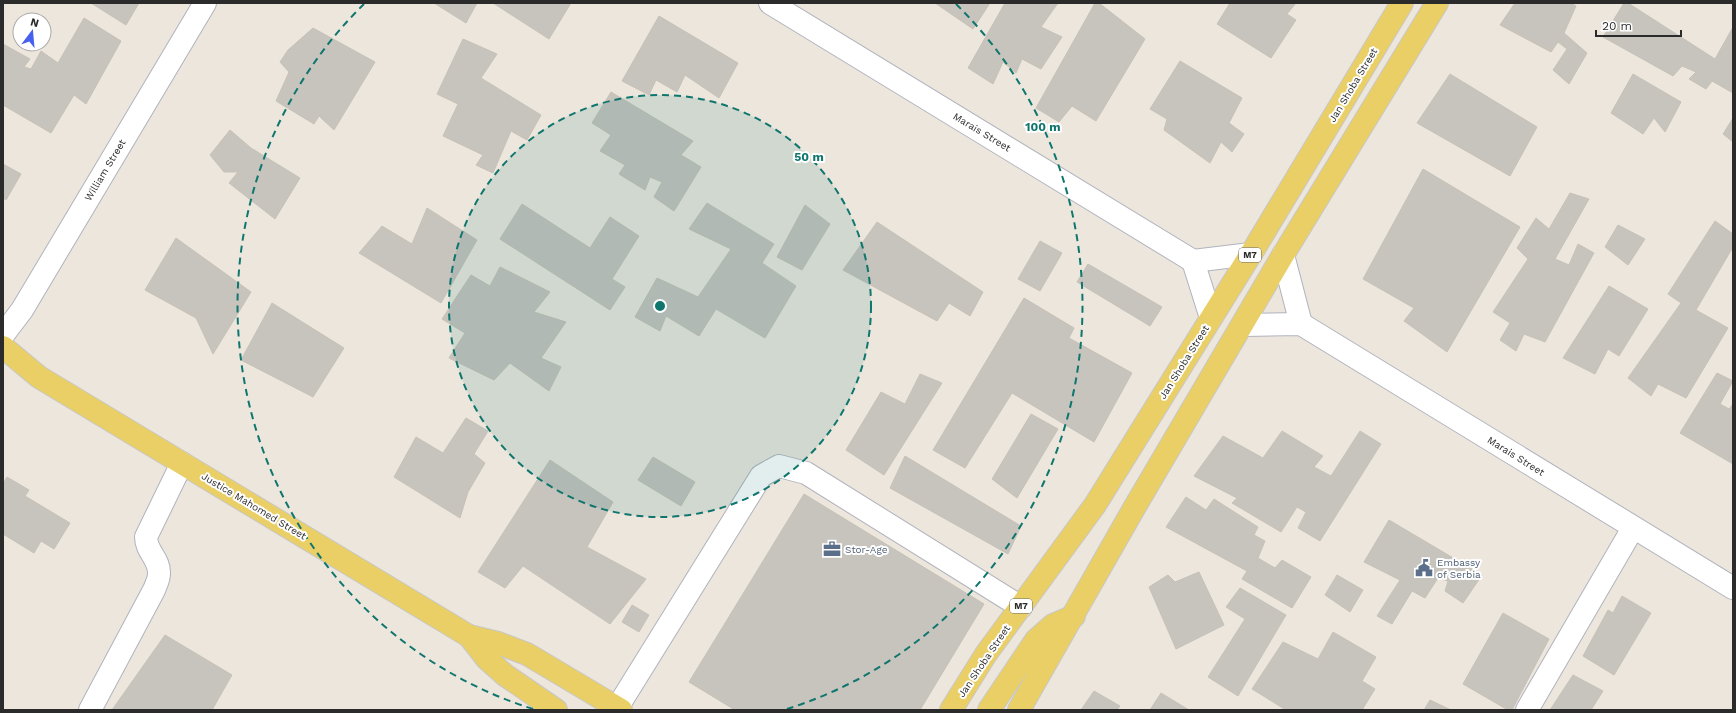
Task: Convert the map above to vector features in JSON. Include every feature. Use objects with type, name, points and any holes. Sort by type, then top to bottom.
[{"type":"main road","name":"Jan Shoba Street","points":[[951,710],[986,654],[1095,505],[1251,254],[1402,3]]},
{"type":"main road","points":[[1019,710],[1074,616],[1133,510],[1244,325],[1283,255],[1437,3]]},
{"type":"main road","name":"Justice Mahomed Street","points":[[3,347],[40,377],[469,636],[498,642],[527,654],[619,709]]},
{"type":"main road","name":"Justice Mahomed Street","points":[[3,367],[40,377]]},
{"type":"main road","points":[[989,710],[1036,640],[1052,625],[1074,616]]},
{"type":"main road","name":"Justice Mahomed Street","points":[[469,636],[487,659],[505,675],[556,710]]},
{"type":"street","name":"William Street","points":[[3,335],[22,310],[205,3]]},
{"type":"street","name":"Marais Street","points":[[770,3],[1193,261]]},
{"type":"street","points":[[1211,318],[1193,261],[1251,254]]},
{"type":"street","points":[[1244,325],[1301,324],[1283,255]]},
{"type":"street","name":"Marais Street","points":[[1301,324],[1733,588]]},
{"type":"street","points":[[90,710],[154,590],[159,575],[158,562],[146,544],[146,537],[182,463]]},
{"type":"street","points":[[619,709],[761,476],[779,466],[806,473],[1021,606]]},
{"type":"street","points":[[1527,710],[1633,528]]},
{"type":"building","points":[[91,3],[139,3],[126,25]]},
{"type":"building","points":[[434,3],[477,3],[466,23]]},
{"type":"building","points":[[493,3],[571,3],[549,39]]},
{"type":"building","points":[[935,3],[990,3],[973,29]]},
{"type":"building","points":[[1005,3],[1058,3],[1041,27],[1062,37],[1041,69],[1022,59],[1016,73],[1003,62],[993,84],[968,68]]},
{"type":"building","points":[[1095,3],[1099,3],[1145,39],[1096,121],[1072,106],[1059,122],[1036,108]]},
{"type":"building","points":[[1230,3],[1296,3],[1287,14],[1296,20],[1271,58],[1217,24]]},
{"type":"building","points":[[1515,3],[1571,3],[1576,6],[1564,33],[1587,53],[1569,84],[1553,70],[1567,49],[1558,42],[1551,52],[1500,25]]},
{"type":"building","points":[[1624,3],[1628,3],[1715,59],[1733,27],[1733,93],[1712,81],[1706,89],[1689,79],[1696,72],[1682,66],[1673,76],[1603,37]]},
{"type":"building","points":[[659,16],[738,63],[719,98],[685,75],[677,92],[656,80],[649,95],[622,81]]},
{"type":"building","points":[[84,18],[121,41],[86,104],[74,95],[51,133],[3,105],[3,44],[12,49],[12,52],[17,52],[30,59],[24,67],[31,69],[40,52],[58,63]]},
{"type":"building","points":[[313,28],[375,62],[334,130],[319,116],[314,124],[276,101],[289,72],[280,62],[288,50]]},
{"type":"building","points":[[463,39],[497,54],[481,78],[541,115],[527,140],[511,131],[493,173],[476,165],[483,155],[443,136],[458,104],[437,94]]},
{"type":"building","points":[[1180,61],[1242,98],[1229,123],[1244,134],[1232,152],[1221,142],[1210,163],[1164,130],[1167,119],[1150,109]]},
{"type":"building","points":[[1450,74],[1537,127],[1510,176],[1417,123]]},
{"type":"building","points":[[1633,74],[1681,102],[1665,132],[1654,118],[1643,134],[1611,113]]},
{"type":"building","points":[[611,92],[693,141],[681,155],[701,167],[674,211],[654,197],[662,182],[650,177],[645,190],[619,174],[625,165],[600,151],[611,135],[592,123]]},
{"type":"building","points":[[1733,118],[1733,142],[1723,134]]},
{"type":"building","points":[[230,130],[251,148],[300,178],[275,219],[229,183],[238,172],[224,172],[210,155]]},
{"type":"building","points":[[3,164],[21,174],[6,200],[3,198]]},
{"type":"building","points":[[1423,169],[1520,227],[1447,352],[1404,321],[1414,308],[1363,279]]},
{"type":"building","points":[[1570,193],[1589,199],[1555,259],[1569,265],[1578,244],[1594,253],[1545,342],[1524,334],[1516,351],[1500,340],[1510,323],[1493,312],[1528,259],[1517,248],[1536,218],[1549,229]]},
{"type":"building","points":[[707,203],[774,244],[762,263],[796,286],[765,338],[716,309],[699,336],[666,316],[660,331],[635,317],[657,278],[698,297],[731,249],[689,229]]},
{"type":"building","points":[[522,204],[590,248],[610,217],[639,236],[612,279],[625,287],[610,310],[500,239]]},
{"type":"building","points":[[805,205],[830,224],[802,270],[777,257]]},
{"type":"building","points":[[427,208],[477,240],[441,303],[359,253],[382,226],[412,244]]},
{"type":"building","points":[[1715,221],[1733,234],[1733,247],[1696,310],[1728,328],[1686,398],[1658,384],[1651,396],[1628,378],[1681,303],[1668,294]]},
{"type":"building","points":[[877,222],[983,292],[970,316],[949,303],[937,321],[843,270]]},
{"type":"building","points":[[1618,225],[1645,239],[1628,265],[1605,247]]},
{"type":"building","points":[[176,238],[251,292],[213,354],[196,318],[145,290]]},
{"type":"building","points":[[1040,241],[1062,253],[1040,291],[1018,279]]},
{"type":"building","points":[[1088,264],[1162,307],[1150,326],[1077,282]]},
{"type":"building","points":[[500,267],[550,292],[534,312],[566,322],[541,358],[561,367],[549,391],[510,363],[494,380],[449,358],[465,333],[442,319],[471,275],[490,286]]},
{"type":"building","points":[[1609,286],[1648,309],[1619,356],[1608,349],[1595,374],[1563,358]]},
{"type":"building","points":[[1024,298],[1074,328],[1069,338],[1132,373],[1094,442],[1012,393],[965,468],[933,450]]},
{"type":"building","points":[[272,303],[344,348],[313,397],[241,360]]},
{"type":"building","points":[[1717,373],[1733,381],[1720,404],[1729,409],[1733,404],[1733,464],[1680,433]]},
{"type":"building","points":[[920,374],[942,383],[884,475],[846,450],[881,392],[905,404]]},
{"type":"building","points":[[1031,414],[1058,429],[1017,498],[992,479]]},
{"type":"building","points":[[466,418],[488,431],[474,454],[485,463],[468,492],[460,518],[394,477],[416,437],[443,453]]},
{"type":"building","points":[[1282,431],[1323,456],[1314,467],[1331,476],[1360,431],[1381,444],[1320,541],[1298,528],[1306,512],[1297,507],[1281,532],[1232,503],[1237,498],[1194,476],[1223,436],[1263,458]]},
{"type":"building","points":[[905,456],[1021,526],[1008,554],[890,488]]},
{"type":"building","points":[[653,457],[695,482],[681,506],[638,480]]},
{"type":"building","points":[[550,460],[613,502],[587,547],[646,579],[610,624],[523,566],[505,588],[478,572]]},
{"type":"building","points":[[7,477],[29,490],[25,496],[70,523],[54,549],[41,541],[34,553],[3,534],[3,484]]},
{"type":"building","name":"Stor-Age","points":[[804,494],[984,604],[920,710],[735,710],[689,682]]},
{"type":"building","points":[[1186,497],[1206,510],[1214,499],[1258,527],[1254,535],[1265,541],[1258,558],[1275,568],[1282,560],[1311,577],[1292,608],[1242,579],[1247,571],[1166,527]]},
{"type":"building","name":"Embassy of Serbia","points":[[1389,520],[1482,575],[1463,603],[1445,591],[1448,581],[1438,578],[1425,598],[1412,591],[1392,624],[1377,616],[1400,580],[1364,562]]},
{"type":"building","points":[[1199,572],[1224,625],[1176,649],[1149,587],[1168,575],[1175,582]]},
{"type":"building","points":[[1337,575],[1363,590],[1350,612],[1325,595]]},
{"type":"building","points":[[1240,588],[1286,615],[1238,696],[1208,677],[1245,619],[1226,607]]},
{"type":"building","points":[[1622,596],[1651,613],[1614,675],[1583,656],[1608,610],[1613,613]]},
{"type":"building","points":[[632,605],[649,615],[639,632],[622,622]]},
{"type":"building","points":[[1503,613],[1549,639],[1512,710],[1508,710],[1463,684]]},
{"type":"building","points":[[1333,632],[1376,657],[1362,681],[1375,689],[1362,710],[1286,710],[1252,689],[1283,642],[1318,659]]},
{"type":"building","points":[[165,635],[232,675],[212,710],[112,710]]},
{"type":"building","points":[[1573,675],[1603,691],[1591,710],[1550,710]]},
{"type":"building","points":[[1094,691],[1120,706],[1117,710],[1081,710]]},
{"type":"building","points":[[1161,693],[1189,710],[1150,710]]},
{"type":"building","points":[[1430,700],[1451,710],[1424,710]]},
{"type":"place","name":"Stor-Age","points":[[832,549]]},
{"type":"place","name":"Embassy of Serbia","points":[[1424,568]]}]
